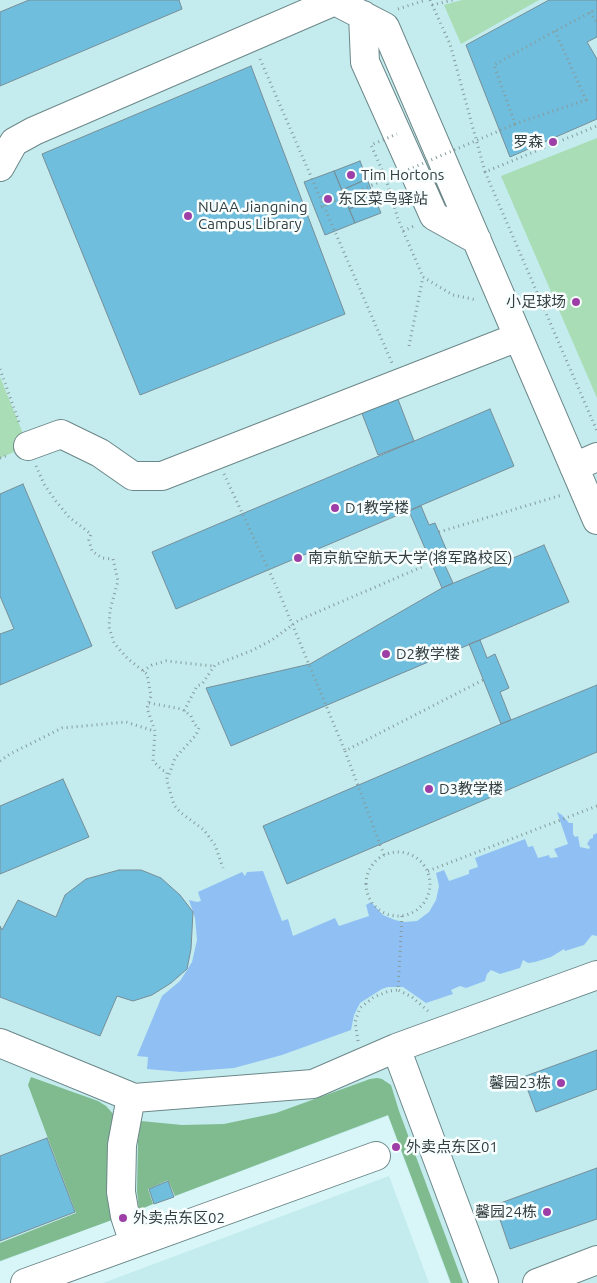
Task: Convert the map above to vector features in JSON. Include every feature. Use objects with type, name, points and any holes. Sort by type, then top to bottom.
[{"type":"street","points":[[0,166],[14,142],[28,135],[334,1],[385,27],[518,337],[585,471],[597,520]]},
{"type":"street","points":[[363,15],[365,62],[434,216],[477,240]]},
{"type":"street","points":[[28,446],[61,434],[100,453],[133,476],[162,476],[518,337]]},
{"type":"street","points":[[0,1043],[131,1097],[313,1084],[396,1048],[597,975]]},
{"type":"street","points":[[396,1048],[484,1283]]},
{"type":"street","points":[[131,1097],[122,1145],[121,1192],[125,1216],[134,1243]]},
{"type":"street","points":[[25,1283],[376,1156]]},
{"type":"street","points":[[537,1283],[597,1260]]},
{"type":"path","points":[[430,0],[450,44],[485,172],[597,431]]},
{"type":"path","points":[[432,5],[453,0]]},
{"type":"path","points":[[515,124],[494,66],[597,9]]},
{"type":"path","points":[[590,12],[597,23]]},
{"type":"path","points":[[321,207],[515,124],[586,100],[555,32]]},
{"type":"path","points":[[251,38],[400,383]]},
{"type":"path","points":[[485,172],[597,126]]},
{"type":"path","points":[[397,134],[371,144],[386,179],[398,219],[422,277],[409,346]]},
{"type":"path","points":[[422,277],[453,295],[482,301]]},
{"type":"path","points":[[0,369],[44,484],[69,517],[91,534],[92,551],[102,558],[113,559],[118,581],[110,610],[109,627],[114,643],[127,658],[147,674],[152,696],[147,708],[155,731],[153,761],[162,770],[167,772],[167,781],[174,805],[180,812],[204,830],[216,845],[223,868]]},
{"type":"path","points":[[215,455],[292,626],[345,751],[384,854]]},
{"type":"path","points":[[439,532],[585,471]]},
{"type":"path","points":[[143,671],[152,665],[166,661],[214,667],[253,650],[299,620],[424,566]]},
{"type":"path","points":[[184,711],[197,686],[202,684],[214,667]]},
{"type":"path","points":[[345,751],[483,680]]},
{"type":"path","points":[[149,703],[182,709],[191,716],[194,724],[199,728],[196,735],[175,758],[167,781]]},
{"type":"path","points":[[0,761],[62,728],[126,722],[155,731]]},
{"type":"path","points":[[428,871],[597,806]]},
{"type":"path","points":[[394,852],[410,854],[423,862],[428,871],[430,890],[420,908],[412,913],[393,916],[385,913],[370,900],[366,890],[366,879],[369,869],[384,854],[394,852]]},
{"type":"path","points":[[398,990],[402,916]]},
{"type":"path","points":[[359,1044],[355,1022],[360,1008],[366,1002],[381,994],[398,990],[406,993],[424,1007]]},
{"type":"shaded area","name":"南京航空航天大学(将军路校区)","points":[[0,0],[597,0],[597,1283],[450,1283],[388,1116],[0,1262]]},
{"type":"shaded area","points":[[389,1176],[429,1283],[103,1283]]},
{"type":"green space","points":[[462,0],[539,0],[461,44],[444,5]]},
{"type":"green space","name":"小足球场","points":[[597,138],[597,398],[501,176]]},
{"type":"green space","points":[[0,377],[28,446],[0,458]]},
{"type":"green space","points":[[31,1077],[98,1101],[106,1106],[115,1116],[108,1156],[107,1176],[112,1220],[0,1261],[0,1243],[76,1213],[28,1085]]},
{"type":"green space","points":[[377,1078],[391,1085],[463,1283],[451,1283],[388,1115],[175,1196],[168,1180],[148,1189],[153,1204],[139,1210],[137,1191],[138,1140],[141,1121],[182,1125],[224,1124],[276,1113]]},
{"type":"water","points":[[557,812],[569,823],[573,823],[573,834],[575,837],[578,836],[580,847],[589,849],[590,847],[587,844],[593,838],[593,835],[597,833],[597,936],[592,935],[584,945],[565,951],[564,949],[551,957],[535,962],[528,963],[523,960],[520,968],[500,974],[491,970],[487,974],[485,981],[466,988],[460,986],[451,990],[453,994],[426,1003],[403,987],[382,989],[360,1003],[354,1015],[351,1030],[282,1055],[234,1068],[181,1072],[147,1069],[148,1057],[137,1056],[162,996],[180,981],[192,962],[197,940],[195,918],[189,900],[201,901],[198,892],[242,872],[245,876],[247,872],[263,871],[282,921],[288,919],[293,936],[335,918],[339,926],[369,916],[366,905],[371,902],[383,915],[395,920],[404,922],[417,921],[429,912],[436,900],[439,886],[436,873],[444,870],[449,881],[469,874],[469,870],[478,867],[475,858],[525,839],[528,847],[533,846],[538,858],[549,855],[550,858],[558,857],[554,849],[568,844]]},
{"type":"building","points":[[29,0],[179,0],[182,9],[0,86],[0,12]]},
{"type":"building","points":[[549,0],[597,0],[597,37],[587,42],[597,59],[597,119],[510,157],[466,45]]},
{"type":"building","name":"NUAA Jiangning Campus Library","points":[[251,66],[345,314],[140,395],[42,154]]},
{"type":"building","name":"Tim Hortons","points":[[360,161],[367,179],[342,190],[334,171]]},
{"type":"building","name":"东区菜鸟驿站","points":[[334,171],[355,223],[325,235],[304,182]]},
{"type":"building","points":[[367,179],[375,199],[349,209],[342,190]]},
{"type":"building","points":[[375,199],[381,213],[355,223],[349,209]]},
{"type":"building","points":[[394,389],[414,441],[378,455],[358,403]]},
{"type":"building","name":"D1教学楼","points":[[490,409],[514,466],[176,609],[152,552]]},
{"type":"building","points":[[23,484],[92,646],[0,685],[0,634],[14,629],[0,596],[0,494]]},
{"type":"building","points":[[421,506],[429,525],[435,523],[449,556],[442,559],[453,583],[442,588],[409,511]]},
{"type":"building","name":"D2教学楼","points":[[544,545],[569,602],[231,746],[206,688],[310,664],[442,588]]},
{"type":"building","points":[[480,640],[487,658],[495,654],[509,688],[500,692],[511,720],[501,724],[469,644]]},
{"type":"building","name":"D3教学楼","points":[[597,685],[597,752],[287,884],[263,826]]},
{"type":"building","points":[[63,779],[89,837],[0,874],[0,806]]},
{"type":"building","points":[[119,870],[141,870],[161,878],[180,895],[193,912],[191,949],[187,969],[171,983],[152,995],[133,1001],[117,996],[100,1036],[0,997],[0,926],[2,930],[18,900],[56,917],[65,895],[86,879]]},
{"type":"building","name":"馨园23栋","points":[[597,1050],[597,1089],[536,1112],[523,1077]]},
{"type":"building","points":[[47,1138],[75,1212],[0,1241],[0,1156]]},
{"type":"building","name":"馨园24栋","points":[[597,1168],[597,1219],[510,1249],[495,1205]]},
{"type":"building","points":[[168,1181],[174,1197],[154,1204],[149,1189]]},
{"type":"place","name":"罗森","points":[[553,142]]},
{"type":"place","name":"Tim Hortons","points":[[351,175]]},
{"type":"place","name":"东区菜鸟驿站","points":[[328,199]]},
{"type":"place","name":"NUAA Jiangning Campus Library","points":[[188,216]]},
{"type":"place","name":"小足球场","points":[[576,302]]},
{"type":"place","name":"D1教学楼","points":[[335,508]]},
{"type":"place","name":"南京航空航天大学(将军路校区)","points":[[298,558]]},
{"type":"place","name":"D2教学楼","points":[[386,654]]},
{"type":"place","name":"D3教学楼","points":[[429,789]]},
{"type":"place","name":"馨园23栋","points":[[561,1083]]},
{"type":"place","name":"外卖点东区01","points":[[396,1147]]},
{"type":"place","name":"馨园24栋","points":[[547,1212]]},
{"type":"place","name":"外卖点东区02","points":[[123,1218]]}]
